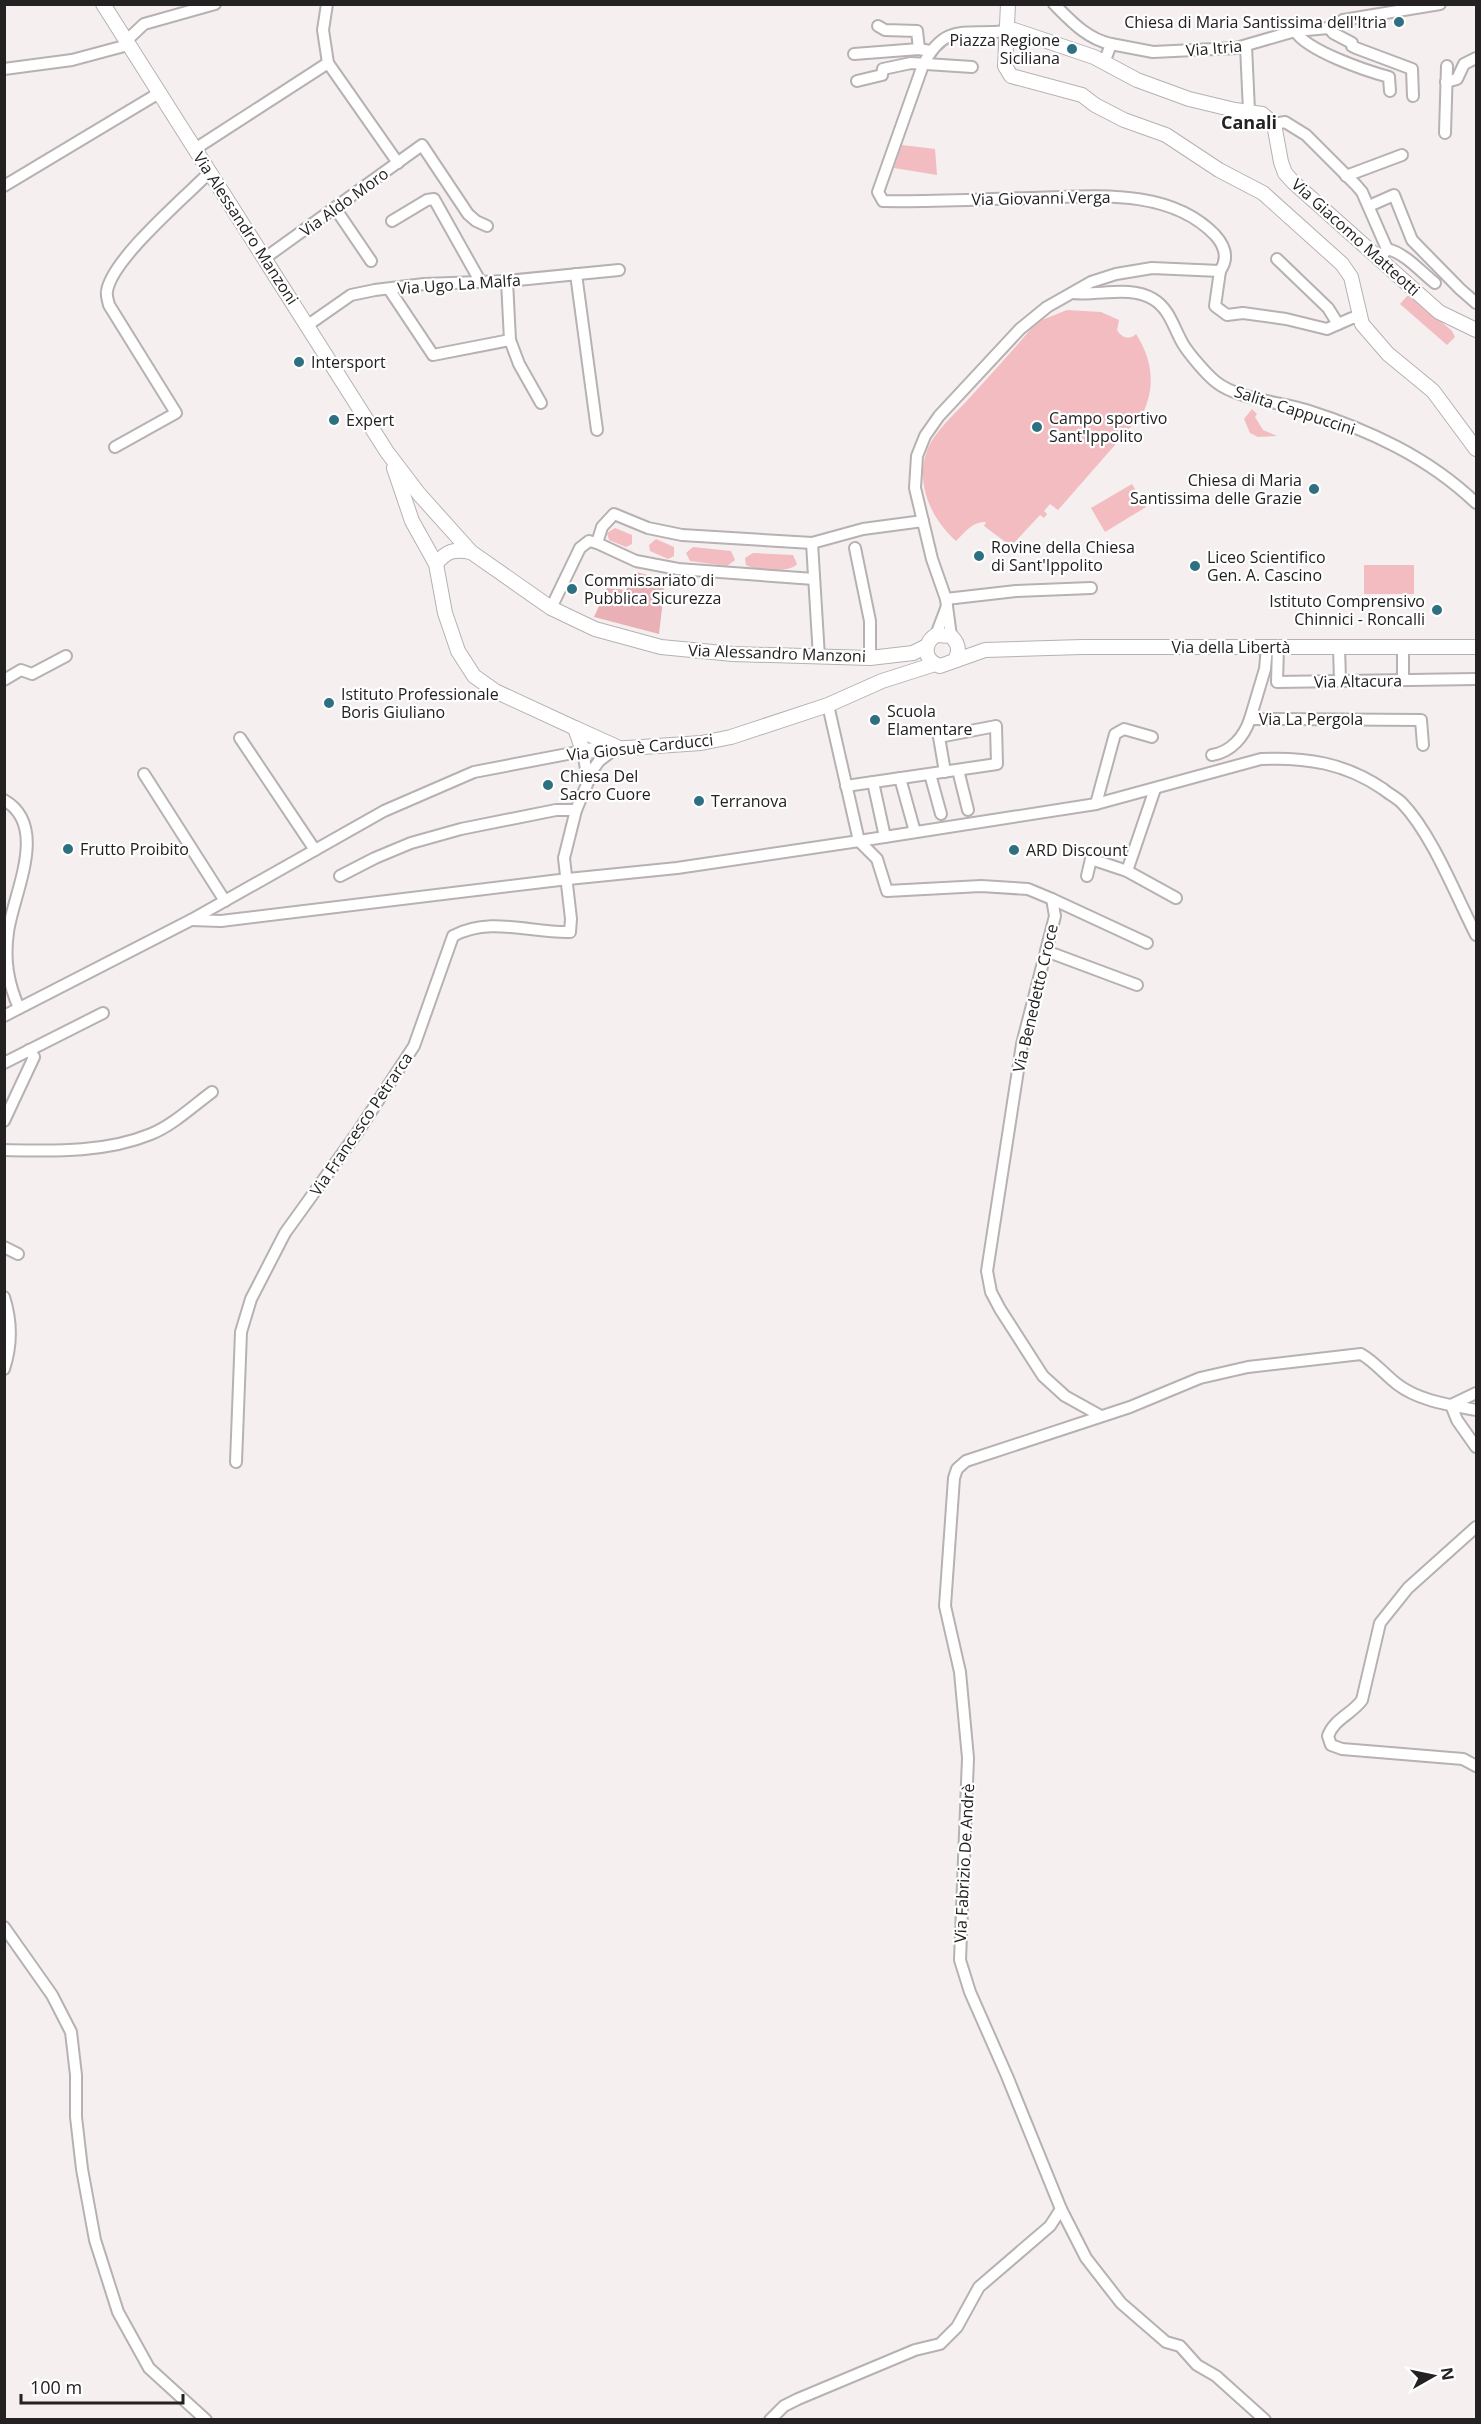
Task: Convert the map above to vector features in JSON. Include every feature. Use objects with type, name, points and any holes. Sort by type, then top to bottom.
[{"type":"main road","name":"Via Alessandro Manzoni","points":[[103,4],[387,452],[419,494],[471,552],[551,608],[595,629],[661,647],[733,654],[870,658],[913,652],[927,646]]},
{"type":"main road","points":[[1008,4],[1005,66],[1011,76],[1082,94],[1095,105],[1124,120],[1166,135],[1219,170],[1263,193],[1342,264],[1351,277],[1362,324],[1388,354],[1433,391],[1476,449]]},
{"type":"main road","points":[[1006,31],[1014,30],[1104,63],[1132,77],[1189,99],[1262,114],[1274,124]]},
{"type":"main road","name":"Via Giacomo Matteotti","points":[[1274,124],[1285,172],[1384,254],[1391,267],[1439,312],[1476,330]]},
{"type":"main road","points":[[387,452],[412,521],[436,564],[445,614],[458,651],[474,676],[495,691],[617,747]]},
{"type":"main road","points":[[404,495],[411,489],[419,494]]},
{"type":"main road","points":[[436,564],[443,555],[450,551],[458,549],[471,552]]},
{"type":"main road","points":[[936,635],[954,640],[958,650],[955,660],[946,666],[935,664],[928,657],[927,646],[936,635]]},
{"type":"main road","name":"Via della Libertà","points":[[954,640],[985,650]]},
{"type":"main road","name":"Via della Libertà","points":[[955,660],[985,650],[1083,647],[1476,647]]},
{"type":"main road","name":"Via Giosuè Carducci","points":[[583,751],[701,743],[731,737],[828,705],[882,681],[935,664]]},
{"type":"main road","points":[[575,728],[583,751]]},
{"type":"street","points":[[327,4],[324,30],[328,63],[398,163]]},
{"type":"street","name":"Via Itria","points":[[1054,4],[1075,25],[1098,41],[1153,52],[1246,46],[1295,31],[1329,28],[1343,20],[1440,4]]},
{"type":"street","points":[[4,69],[72,60],[127,43],[144,24],[208,5]]},
{"type":"street","points":[[878,26],[885,30],[917,31],[925,50],[923,65]]},
{"type":"street","points":[[1329,28],[1356,48],[1412,69],[1413,96]]},
{"type":"street","points":[[854,54],[925,50],[938,41],[959,32],[1006,31]]},
{"type":"street","points":[[1295,31],[1306,42],[1332,56],[1356,67],[1389,77]]},
{"type":"street","points":[[1104,63],[1111,44]]},
{"type":"street","points":[[1246,46],[1249,111]]},
{"type":"street","points":[[1446,82],[1457,79],[1464,64],[1476,58]]},
{"type":"street","points":[[1390,91],[1389,77],[1396,62]]},
{"type":"street","points":[[195,149],[328,63]]},
{"type":"street","points":[[856,81],[882,75],[883,69],[911,63],[972,67]]},
{"type":"street","name":"Via Giovanni Verga","points":[[923,65],[878,192],[883,201],[1097,195],[1136,198],[1180,212],[1210,230],[1223,245],[1226,255],[1220,271]]},
{"type":"street","points":[[1445,133],[1447,66]]},
{"type":"street","points":[[4,186],[159,93]]},
{"type":"street","points":[[1274,124],[1285,122],[1306,135],[1362,192],[1369,206],[1384,254],[1394,250],[1435,283]]},
{"type":"street","name":"Via Aldo Moro","points":[[265,258],[422,145],[468,214]]},
{"type":"street","points":[[1346,176],[1402,155]]},
{"type":"street","points":[[115,447],[176,412],[109,305],[106,293],[109,284],[125,257],[210,172]]},
{"type":"street","points":[[1369,206],[1394,195],[1412,240],[1476,303]]},
{"type":"street","points":[[392,221],[427,200],[434,199],[480,281]]},
{"type":"street","points":[[335,208],[371,261]]},
{"type":"street","points":[[449,225],[468,214],[487,226]]},
{"type":"street","points":[[1277,259],[1328,308],[1338,324]]},
{"type":"street","points":[[954,640],[915,488],[917,456],[925,436],[939,416],[1020,329],[1047,307],[1104,277],[1152,268],[1220,271],[1215,306],[1227,315],[1243,313],[1287,319],[1327,329],[1352,318],[1361,318]]},
{"type":"street","name":"Via Ugo La Malfa","points":[[308,325],[351,295],[424,284],[507,281],[619,270]]},
{"type":"street","points":[[576,274],[597,430]]},
{"type":"street","points":[[507,281],[510,340],[519,364],[541,403]]},
{"type":"street","points":[[389,289],[433,355],[510,340]]},
{"type":"street","name":"Salita Cappuccini","points":[[1073,293],[1090,295],[1134,293],[1154,299],[1171,318],[1184,344],[1216,382],[1236,392],[1307,410],[1410,452],[1444,475],[1476,503]]},
{"type":"street","points":[[597,543],[602,527],[614,514],[648,528],[682,535],[812,543],[863,529],[923,521]]},
{"type":"street","points":[[551,608],[580,548],[589,541],[636,561],[678,569],[814,579]]},
{"type":"street","points":[[812,543],[819,657]]},
{"type":"street","points":[[855,548],[870,621],[870,658]]},
{"type":"street","points":[[946,602],[1016,591],[1091,588]]},
{"type":"street","points":[[936,635],[946,602]]},
{"type":"street","name":"Via Altacura","points":[[1272,647],[1277,682],[1475,679]]},
{"type":"street","name":"Via La Pergola","points":[[1272,647],[1250,719],[1421,720],[1423,745]]},
{"type":"street","points":[[1339,647],[1340,681]]},
{"type":"street","points":[[1403,647],[1403,680]]},
{"type":"street","points":[[4,680],[21,670],[32,674],[66,656]]},
{"type":"street","name":"Via Benedetto Croce","points":[[828,705],[859,841],[877,859],[887,891],[981,886],[1028,889],[1052,899],[1055,916],[1022,1044],[987,1271],[992,1292],[1000,1309],[1043,1376],[1065,1396],[1101,1416]]},
{"type":"street","points":[[1212,754],[1221,753],[1234,744],[1250,719]]},
{"type":"street","points":[[846,786],[945,772],[997,764],[996,726],[939,737],[945,772]]},
{"type":"street","points":[[1096,804],[1115,734],[1124,729],[1152,737]]},
{"type":"street","points":[[240,738],[315,850]]},
{"type":"street","name":"Via Francesco Petrarca","points":[[236,1462],[241,1332],[251,1299],[285,1233],[357,1133],[414,1046],[453,936],[467,928],[496,924],[543,932],[570,932],[568,879],[564,858],[576,810],[599,761],[617,747]]},
{"type":"street","points":[[583,751],[588,781]]},
{"type":"street","name":"Via Giosuè Carducci","points":[[19,1008],[191,920],[384,811],[474,772],[583,751]]},
{"type":"street","points":[[191,920],[221,921],[676,868],[1096,804],[1261,759],[1307,759],[1340,766],[1368,779],[1401,802],[1430,843],[1476,935]]},
{"type":"street","points":[[958,770],[968,810]]},
{"type":"street","points":[[144,774],[225,901]]},
{"type":"street","points":[[930,774],[941,814]]},
{"type":"street","points":[[900,778],[915,832]]},
{"type":"street","points":[[873,782],[885,837]]},
{"type":"street","points":[[1127,871],[1155,789]]},
{"type":"street","points":[[4,801],[19,814],[29,844],[8,932],[6,968],[19,1008],[4,1016]]},
{"type":"street","points":[[340,876],[375,858],[429,837],[538,813],[576,810]]},
{"type":"street","points":[[1087,876],[1091,858],[1127,871],[1176,898]]},
{"type":"street","points":[[1052,899],[1147,943]]},
{"type":"street","points":[[1046,951],[1137,985]]},
{"type":"street","points":[[4,1063],[103,1013]]},
{"type":"street","points":[[4,1121],[34,1057],[29,1050]]},
{"type":"street","points":[[4,1150],[67,1151],[127,1142],[161,1129],[212,1092]]},
{"type":"street","points":[[4,1247],[18,1254]]},
{"type":"street","points":[[4,1298],[11,1333],[4,1369]]},
{"type":"street","points":[[1101,1416],[1130,1407],[1200,1378],[1248,1367],[1348,1354],[1360,1354],[1373,1361],[1398,1385],[1418,1395],[1476,1410]]},
{"type":"street","points":[[1451,1405],[1476,1393]]},
{"type":"street","points":[[1451,1405],[1457,1420],[1476,1447]]},
{"type":"street","name":"Via Fabrizio De Andrè","points":[[1101,1416],[966,1461],[957,1469],[954,1478],[945,1606],[960,1672],[968,1758],[960,1960],[970,1992],[1061,2209],[1086,2258],[1121,2303],[1166,2342],[1180,2346],[1197,2365],[1216,2376],[1265,2420]]},
{"type":"street","points":[[1476,1527],[1408,1588],[1380,1623],[1362,1700],[1356,1708],[1332,1726],[1328,1736],[1334,1747],[1463,1759],[1476,1766]]},
{"type":"street","points":[[4,1927],[52,1995],[71,2032],[76,2075],[76,2117],[82,2169],[95,2240],[118,2312],[149,2368],[206,2420]]},
{"type":"street","points":[[770,2420],[784,2406],[798,2399],[915,2350],[940,2344],[957,2327],[980,2287],[1050,2226],[1061,2209]]},
{"type":"shaded area","points":[[902,145],[935,149],[937,175],[894,168]]},
{"type":"shaded area","points":[[1409,294],[1452,331],[1455,337],[1447,345],[1400,304]]},
{"type":"shaded area","name":"Campo sportivo Sant'Ippolito","points":[[1067,310],[1101,312],[1119,320],[1117,330],[1121,335],[1128,338],[1136,334],[1146,353],[1151,382],[1143,413],[1058,510],[1050,504],[1044,511],[1047,514],[1044,518],[1040,515],[1011,546],[984,526],[986,522],[973,525],[956,541],[938,520],[926,496],[923,469],[931,442],[945,423],[1031,329],[1042,320]]},
{"type":"shaded area","points":[[1252,409],[1257,414],[1255,417],[1263,430],[1277,436],[1258,437],[1250,433],[1244,419]]},
{"type":"shaded area","points":[[1132,484],[1146,507],[1105,532],[1091,508]]},
{"type":"shaded area","points":[[615,528],[632,535],[632,544],[626,547],[609,540],[607,533]]},
{"type":"shaded area","points":[[656,539],[674,547],[674,556],[668,559],[650,551],[649,545]]},
{"type":"shaded area","points":[[693,547],[731,551],[735,560],[727,566],[690,561],[686,553]]},
{"type":"shaded area","points":[[753,553],[793,555],[797,564],[781,570],[751,567],[746,565],[745,558]]},
{"type":"shaded area","points":[[1364,565],[1414,565],[1414,594],[1364,594]]},
{"type":"shaded area","points":[[636,572],[662,579],[665,582],[659,634],[594,617],[607,588],[626,590]]},
{"type":"place","name":"Chiesa di Maria Santissima dell'Itria","points":[[1399,22]]},
{"type":"place","name":"Piazza Regione Siciliana","points":[[1072,49]]},
{"type":"place","name":"Intersport","points":[[299,362]]},
{"type":"place","name":"Expert","points":[[334,420]]},
{"type":"place","name":"Campo sportivo Sant'Ippolito","points":[[1037,427]]},
{"type":"place","name":"Chiesa di Maria Santissima delle Grazie","points":[[1314,489]]},
{"type":"place","name":"Rovine della Chiesa di Sant'Ippolito","points":[[979,556]]},
{"type":"place","name":"Liceo Scientifico Gen. A. Cascino","points":[[1195,566]]},
{"type":"place","name":"Commissariato di Pubblica Sicurezza","points":[[572,589]]},
{"type":"place","name":"Istituto Comprensivo Chinnici - Roncalli","points":[[1437,610]]},
{"type":"place","name":"Istituto Professionale Boris Giuliano","points":[[329,703]]},
{"type":"place","name":"Scuola Elamentare","points":[[875,720]]},
{"type":"place","name":"Chiesa Del Sacro Cuore","points":[[548,785]]},
{"type":"place","name":"Terranova","points":[[699,801]]},
{"type":"place","name":"Frutto Proibito","points":[[68,849]]},
{"type":"place","name":"ARD Discount","points":[[1014,850]]},
{"type":"district","name":"Canali","points":[[1249,122]]}]
